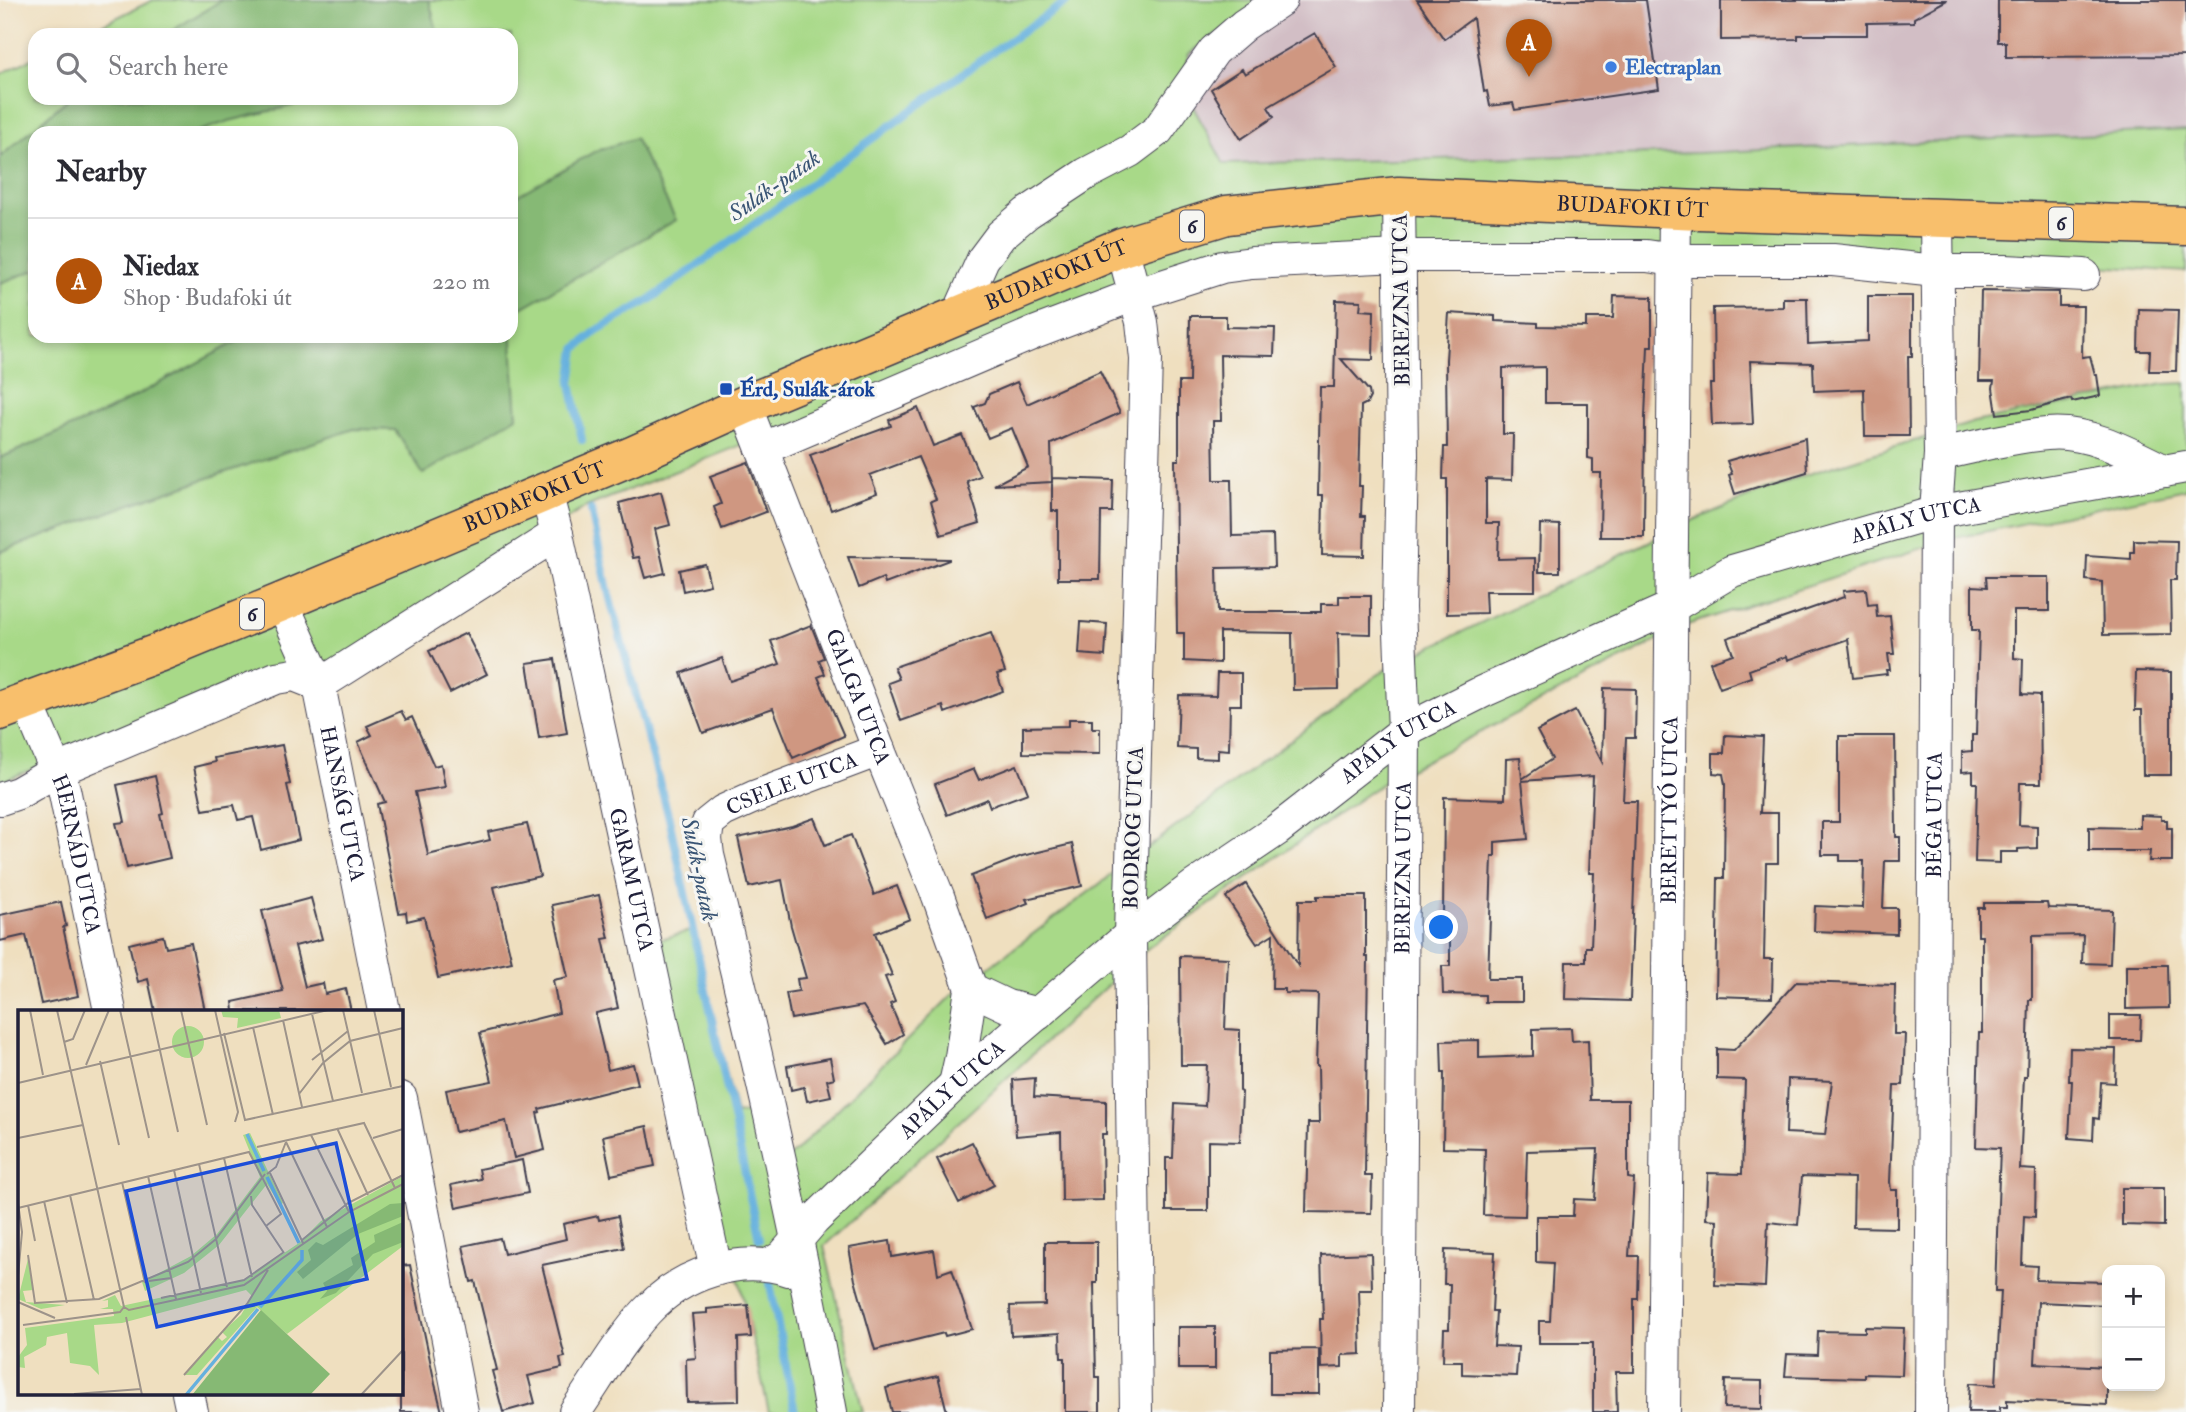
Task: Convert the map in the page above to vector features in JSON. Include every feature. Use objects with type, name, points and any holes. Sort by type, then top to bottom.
[{"type":"main road","name":"BUDAFOKI ÚT","points":[[14,706],[282,602],[1122,247],[1227,215],[1399,196],[1937,219],[2186,226]]},
{"type":"street","points":[[958,315],[983,259],[1001,235],[1047,200],[1086,174],[1130,151],[1158,130],[1214,51],[1244,25],[1281,0]]},
{"type":"street","name":"BEREZNA UTCA","points":[[1399,196],[1402,456],[1399,608],[1404,731],[1399,1412]]},
{"type":"street","name":"BERETTYÓ UTCA","points":[[1664,1412],[1675,209]]},
{"type":"street","name":"BÉGA UTCA","points":[[1931,1412],[1936,512],[1940,454],[1937,219]]},
{"type":"street","name":"BODROG UTCA","points":[[1122,247],[1142,323],[1146,359],[1130,935],[1136,1412]]},
{"type":"street","points":[[762,449],[1034,333],[1134,295],[1222,267],[1252,263],[1400,256],[1647,256],[1675,260],[1833,260],[1936,271],[2084,275]]},
{"type":"street","name":"GALGA UTCA","points":[[745,405],[938,896],[971,989],[955,1084]]},
{"type":"street","name":"APÁLY UTCA","points":[[1940,454],[2048,433],[2079,436],[2175,469]]},
{"type":"street","name":"APÁLY UTCA","points":[[769,1265],[782,1257],[814,1220],[955,1084],[1130,935],[1194,886],[1288,822],[1404,731],[1484,691],[1670,608],[1731,571],[1936,512],[2175,469]]},
{"type":"street","name":"GARAM UTCA","points":[[546,492],[716,1269]]},
{"type":"street","name":"BUDAFOKI ÚT","points":[[319,685],[557,534]]},
{"type":"street","name":"HANSÁG UTCA","points":[[282,602],[319,685],[384,1010]]},
{"type":"street","points":[[0,799],[18,793],[56,771],[276,678],[294,675],[319,685]]},
{"type":"street","name":"HERNÁD UTCA","points":[[14,706],[56,771],[64,789],[110,1010]]},
{"type":"street","name":"CSELE UTCA","points":[[797,1242],[750,1023],[708,855],[708,823],[723,811],[754,797],[879,750]]},
{"type":"street","points":[[971,989],[1007,1006],[1038,1014]]},
{"type":"street","points":[[402,1103],[462,1412]]},
{"type":"street","points":[[797,1242],[831,1412]]},
{"type":"street","points":[[575,1412],[631,1330],[648,1309],[677,1286],[716,1269],[736,1264],[769,1265],[787,1270],[798,1278],[810,1298]]},
{"type":"street","points":[[188,1394],[192,1412]]},
{"type":"shaded area","points":[[1265,0],[2186,0],[2186,130],[1698,153],[1223,164],[1190,101],[1178,87],[1188,54]]},
{"type":"green space","points":[[153,0],[1265,0],[1189,54],[1178,87],[1190,101],[1224,164],[1698,153],[2186,130],[2186,272],[2035,262],[1249,256],[746,443],[586,507],[331,669],[109,739],[0,782],[0,74],[28,60],[28,105],[518,105],[518,28],[95,28]]},
{"type":"green space","points":[[222,0],[429,0],[436,28],[176,28]]},
{"type":"green space","points":[[61,105],[295,105],[214,126],[36,126]]},
{"type":"green space","points":[[28,133],[28,273],[0,283],[0,157]]},
{"type":"green space","points":[[635,138],[676,220],[518,310],[518,195],[594,152]]},
{"type":"green space","points":[[234,343],[512,343],[517,417],[423,474],[395,430],[354,429],[134,503],[0,552],[0,458],[108,411]]},
{"type":"green space","points":[[2186,383],[2186,489],[1950,539],[1687,625],[1381,784],[1148,948],[824,1246],[863,1412],[769,1412],[740,1284],[718,1236],[654,941],[694,930],[736,1114],[760,1109],[772,1171],[798,1149],[953,994],[1387,668],[1696,519],[1799,477],[1975,422],[2164,384]]},
{"type":"building","points":[[1417,0],[1646,0],[1659,89],[1515,110],[1513,103],[1490,106],[1487,91],[1484,92],[1473,18],[1444,39]]},
{"type":"building","points":[[1721,0],[1947,0],[1914,18],[1914,22],[1867,23],[1867,35],[1798,35],[1798,39],[1721,40]]},
{"type":"building","points":[[1998,0],[2186,0],[2186,56],[2006,57],[2006,42],[1998,42]]},
{"type":"building","points":[[1315,33],[1336,67],[1268,107],[1274,117],[1241,139],[1211,89],[1242,69],[1245,74]]},
{"type":"building","points":[[1981,291],[2059,292],[2059,306],[2083,306],[2082,357],[2090,356],[2097,375],[2100,396],[1997,414],[1994,381],[1979,381]]},
{"type":"building","points":[[1614,296],[1652,297],[1652,346],[1648,346],[1645,417],[1644,537],[1600,537],[1601,473],[1593,473],[1593,459],[1588,458],[1588,403],[1545,403],[1545,367],[1503,368],[1503,434],[1513,434],[1512,480],[1486,479],[1486,523],[1499,523],[1498,559],[1535,558],[1535,591],[1485,591],[1486,613],[1447,614],[1447,479],[1443,479],[1444,447],[1447,447],[1446,360],[1449,313],[1495,316],[1495,321],[1538,323],[1538,326],[1586,327],[1586,318],[1613,318]]},
{"type":"building","points":[[1868,296],[1912,296],[1912,356],[1908,356],[1909,436],[1865,436],[1864,389],[1814,391],[1813,363],[1750,361],[1753,424],[1712,425],[1710,384],[1714,384],[1713,308],[1783,307],[1783,298],[1807,298],[1808,344],[1868,341]]},
{"type":"building","points":[[1336,300],[1361,301],[1360,310],[1374,311],[1373,360],[1341,359],[1369,391],[1370,397],[1367,403],[1361,406],[1359,486],[1362,486],[1361,516],[1365,516],[1364,556],[1322,555],[1323,495],[1318,495],[1320,387],[1334,387]]},
{"type":"building","points":[[2139,309],[2178,310],[2176,371],[2149,371],[2150,351],[2138,351]]},
{"type":"building","points":[[1190,316],[1226,316],[1226,327],[1275,328],[1274,356],[1220,355],[1221,421],[1213,421],[1214,480],[1231,480],[1232,536],[1273,535],[1274,567],[1217,568],[1218,612],[1321,612],[1321,604],[1339,604],[1339,596],[1371,596],[1371,634],[1338,633],[1339,689],[1293,690],[1292,633],[1220,632],[1220,663],[1184,661],[1184,633],[1177,633],[1175,460],[1179,460],[1179,382],[1189,382]]},
{"type":"building","points":[[1100,371],[1120,413],[1051,444],[1052,482],[994,485],[1028,467],[1012,428],[988,438],[974,407],[985,403],[989,394],[1017,382],[1027,404]]},
{"type":"building","points":[[918,408],[933,446],[962,435],[980,476],[967,481],[980,523],[941,535],[931,501],[936,499],[918,457],[870,475],[877,493],[831,510],[810,455],[891,426],[889,420]]},
{"type":"building","points":[[1805,438],[1807,472],[1735,494],[1727,461]]},
{"type":"building","points":[[748,462],[766,512],[722,529],[714,507],[721,504],[710,476]]},
{"type":"building","points":[[1052,478],[1113,480],[1112,512],[1101,512],[1100,579],[1058,579],[1058,511],[1052,511]]},
{"type":"building","points":[[661,492],[670,525],[655,529],[665,573],[645,578],[639,557],[633,558],[619,503]]},
{"type":"building","points":[[1540,524],[1560,525],[1560,572],[1539,572]]},
{"type":"building","points":[[2134,540],[2177,541],[2176,580],[2170,580],[2171,634],[2103,635],[2102,582],[2086,580],[2087,556],[2131,559]]},
{"type":"building","points":[[848,557],[949,560],[885,584],[883,578],[859,588]]},
{"type":"building","points":[[705,564],[710,585],[683,591],[679,570]]},
{"type":"building","points":[[1986,577],[2049,577],[2049,611],[2014,611],[2014,658],[2023,659],[2022,694],[2040,695],[2041,783],[2020,783],[2019,825],[2037,826],[2037,848],[2000,852],[2000,863],[1975,862],[1977,783],[1973,783],[1973,771],[1962,772],[1962,752],[1972,751],[1972,735],[1976,735],[1979,630],[1972,630],[1972,586],[1987,587]]},
{"type":"building","points":[[1866,589],[1868,605],[1876,604],[1877,617],[1890,616],[1894,654],[1888,654],[1890,670],[1886,670],[1887,674],[1853,678],[1848,639],[1788,660],[1787,656],[1749,670],[1751,677],[1720,688],[1710,662],[1733,654],[1727,638],[1844,597],[1843,591]]},
{"type":"building","points":[[1081,622],[1107,624],[1105,656],[1079,654]]},
{"type":"building","points":[[811,625],[824,658],[819,660],[825,674],[818,677],[844,736],[793,758],[773,708],[703,733],[681,673],[722,658],[730,681],[780,664],[771,641]]},
{"type":"building","points":[[466,633],[487,674],[450,693],[429,651]]},
{"type":"building","points":[[991,633],[1005,672],[997,674],[1003,691],[945,713],[943,706],[901,721],[888,683],[899,679],[894,667]]},
{"type":"building","points":[[555,659],[567,733],[539,738],[527,663]]},
{"type":"building","points":[[2136,671],[2171,672],[2171,775],[2143,775],[2142,710],[2135,710]]},
{"type":"building","points":[[1217,673],[1241,673],[1241,705],[1230,705],[1229,750],[1218,749],[1218,759],[1196,758],[1196,749],[1177,748],[1179,695],[1216,696]]},
{"type":"building","points":[[1604,688],[1636,689],[1635,738],[1626,738],[1623,801],[1637,801],[1630,1001],[1565,999],[1566,962],[1586,962],[1586,947],[1591,947],[1594,873],[1589,873],[1593,776],[1522,781],[1528,839],[1495,842],[1495,856],[1492,856],[1488,979],[1522,979],[1522,1002],[1485,1002],[1485,995],[1443,994],[1442,966],[1450,966],[1450,919],[1443,919],[1444,797],[1505,799],[1506,759],[1520,758],[1522,779],[1552,759],[1537,731],[1575,711],[1602,762]]},
{"type":"building","points":[[401,711],[406,720],[412,717],[434,766],[441,764],[445,787],[415,792],[428,855],[490,840],[488,832],[527,824],[540,876],[494,887],[512,962],[438,978],[424,917],[407,921],[406,912],[399,913],[377,804],[385,802],[358,742],[372,735],[367,726]]},
{"type":"building","points":[[1069,719],[1092,719],[1092,728],[1100,728],[1100,754],[1023,753],[1023,727],[1069,726]]},
{"type":"building","points":[[1725,735],[1763,737],[1760,813],[1778,813],[1778,863],[1766,863],[1764,959],[1773,959],[1772,998],[1716,996],[1718,878],[1724,878],[1725,784],[1723,774],[1713,773],[1713,753],[1724,753]]},
{"type":"building","points":[[1839,736],[1895,736],[1896,837],[1900,837],[1900,861],[1885,861],[1883,908],[1897,908],[1897,934],[1814,931],[1815,906],[1863,908],[1864,861],[1840,861],[1840,855],[1822,855],[1822,822],[1839,822]]},
{"type":"building","points":[[282,745],[290,784],[287,785],[299,840],[261,850],[253,817],[238,820],[234,805],[203,810],[194,767],[215,762],[214,758]]},
{"type":"building","points":[[1017,765],[1028,793],[990,807],[987,799],[947,815],[935,784],[974,769],[979,780]]},
{"type":"building","points":[[155,776],[170,858],[127,868],[116,823],[125,822],[117,785]]},
{"type":"building","points":[[2140,815],[2161,816],[2161,820],[2167,820],[2167,828],[2172,828],[2172,861],[2149,861],[2150,851],[2089,851],[2089,827],[2140,828]]},
{"type":"building","points":[[814,818],[825,845],[851,835],[874,895],[897,886],[910,919],[875,933],[892,975],[885,977],[895,1002],[890,1004],[903,1034],[887,1044],[863,1006],[791,1019],[786,993],[799,991],[797,979],[806,978],[791,926],[782,880],[749,887],[738,838],[792,826]]},
{"type":"building","points":[[1072,844],[1082,886],[1026,899],[1028,903],[987,919],[971,876],[1022,856]]},
{"type":"building","points":[[1246,884],[1298,966],[1299,900],[1317,900],[1317,896],[1366,896],[1368,957],[1365,1176],[1372,1176],[1371,1213],[1306,1212],[1308,1123],[1319,1123],[1316,1066],[1318,994],[1285,993],[1285,989],[1272,989],[1273,934],[1257,944],[1226,897]]},
{"type":"building","points":[[599,895],[609,938],[603,939],[618,1008],[596,1013],[596,1018],[608,1070],[633,1064],[638,1084],[539,1109],[540,1112],[537,1113],[545,1150],[514,1158],[506,1121],[455,1132],[446,1090],[492,1081],[480,1033],[559,1013],[553,980],[568,977],[552,905]]},
{"type":"building","points":[[311,898],[322,939],[295,946],[305,987],[323,983],[325,994],[346,989],[351,1010],[234,1010],[233,1002],[283,991],[262,911]]},
{"type":"building","points":[[61,902],[66,926],[63,927],[78,996],[41,1004],[26,935],[0,941],[0,915]]},
{"type":"building","points":[[1984,903],[2047,903],[2048,908],[2112,910],[2110,964],[2082,963],[2083,935],[2032,936],[2032,1000],[2029,1000],[2020,1169],[2036,1170],[2035,1217],[2024,1216],[2022,1265],[2037,1266],[2036,1280],[2102,1282],[2102,1305],[2038,1302],[2035,1363],[2102,1367],[2102,1391],[2107,1391],[2107,1405],[2007,1400],[2007,1407],[2000,1407],[2000,1412],[1968,1412],[1970,1383],[1996,1385],[2001,1291],[1995,1291],[2000,1148],[1976,1147],[1979,1033],[1982,1033],[1982,936],[1978,936],[1978,908],[1984,908]]},
{"type":"building","points":[[163,936],[166,948],[191,943],[205,1010],[155,1010],[148,979],[138,982],[129,944]]},
{"type":"building","points":[[1180,956],[1228,958],[1225,1029],[1240,1030],[1240,1142],[1208,1141],[1208,1211],[1166,1211],[1166,1158],[1173,1158],[1175,1104],[1205,1106],[1207,1065],[1181,1065]]},
{"type":"building","points":[[2126,965],[2168,965],[2169,1008],[2126,1009]]},
{"type":"building","points":[[1796,982],[1895,985],[1894,1034],[1905,1034],[1903,1085],[1894,1085],[1890,1182],[1891,1190],[1897,1190],[1897,1228],[1853,1227],[1854,1178],[1802,1176],[1798,1225],[1768,1222],[1765,1287],[1715,1285],[1717,1220],[1706,1219],[1708,1173],[1742,1174],[1745,1080],[1717,1079],[1717,1049],[1734,1050]],"holes":[[[1788,1079],[1832,1081],[1825,1135],[1786,1133]]]},
{"type":"building","points":[[2110,1015],[2141,1015],[2140,1040],[2110,1040]]},
{"type":"building","points":[[1571,1028],[1572,1041],[1588,1040],[1590,1100],[1628,1100],[1628,1178],[1634,1179],[1629,1256],[1639,1256],[1638,1299],[1634,1299],[1634,1372],[1616,1372],[1617,1412],[1593,1412],[1593,1343],[1539,1343],[1539,1321],[1550,1321],[1553,1263],[1536,1262],[1536,1216],[1573,1216],[1574,1199],[1595,1200],[1598,1149],[1527,1151],[1525,1216],[1483,1215],[1485,1149],[1443,1148],[1444,1073],[1441,1041],[1479,1040],[1479,1058],[1533,1056],[1533,1029]]},
{"type":"building","points":[[2070,1048],[2116,1049],[2115,1083],[2101,1082],[2099,1119],[2094,1118],[2093,1140],[2069,1138],[2072,1081],[2069,1081]]},
{"type":"building","points":[[830,1058],[834,1078],[827,1080],[831,1096],[807,1101],[804,1087],[791,1090],[787,1066]]},
{"type":"building","points":[[1035,1078],[1034,1097],[1106,1101],[1106,1134],[1102,1134],[1103,1200],[1062,1201],[1061,1132],[1016,1136],[1013,1080]]},
{"type":"building","points":[[647,1126],[655,1166],[611,1175],[603,1136]]},
{"type":"building","points":[[972,1142],[994,1185],[959,1203],[937,1159]]},
{"type":"building","points":[[522,1160],[528,1193],[456,1208],[451,1185],[481,1179],[479,1169]]},
{"type":"building","points":[[2122,1188],[2164,1188],[2164,1226],[2122,1225]]},
{"type":"building","points":[[598,1216],[599,1220],[618,1216],[624,1248],[542,1265],[565,1357],[560,1358],[562,1368],[528,1376],[535,1403],[503,1412],[492,1371],[497,1370],[475,1281],[471,1282],[463,1246],[500,1238],[504,1254],[566,1239],[563,1224]]},
{"type":"building","points":[[890,1241],[892,1257],[934,1250],[938,1274],[952,1269],[972,1329],[875,1350],[849,1248]]},
{"type":"building","points":[[1045,1242],[1097,1242],[1097,1283],[1094,1283],[1096,1377],[1100,1377],[1100,1412],[1065,1412],[1065,1358],[1061,1358],[1060,1333],[1011,1336],[1010,1306],[1045,1305]]},
{"type":"building","points":[[1445,1250],[1495,1252],[1492,1311],[1496,1311],[1494,1346],[1518,1347],[1516,1376],[1462,1374],[1462,1361],[1443,1361],[1444,1329],[1449,1329],[1450,1284],[1444,1284]]},
{"type":"building","points":[[1371,1253],[1372,1290],[1359,1290],[1361,1354],[1342,1355],[1342,1367],[1321,1368],[1321,1255]]},
{"type":"building","points":[[410,1265],[442,1412],[401,1412],[402,1266]]},
{"type":"building","points":[[748,1305],[751,1337],[738,1338],[739,1401],[687,1402],[686,1359],[696,1358],[692,1314],[707,1313],[707,1309]]},
{"type":"building","points":[[1178,1327],[1215,1327],[1215,1369],[1178,1369]]},
{"type":"building","points":[[1865,1327],[1904,1328],[1902,1375],[1864,1374],[1864,1378],[1785,1376],[1787,1354],[1817,1355],[1818,1331],[1865,1332]]},
{"type":"building","points":[[1319,1349],[1319,1394],[1270,1394],[1270,1350]]},
{"type":"building","points":[[938,1376],[947,1412],[892,1412],[886,1388]]},
{"type":"building","points":[[1725,1380],[1762,1381],[1762,1409],[1724,1408]]},
{"type":"waterway","name":"Sulák-patak","points":[[582,440],[571,383],[576,349],[596,331],[651,299],[991,53],[1069,0]]},
{"type":"waterway","name":"Sulák-patak","points":[[591,510],[609,595],[669,818],[759,1239]]},
{"type":"waterway","name":"Sulák-patak","points":[[770,1284],[795,1412]]},
{"type":"place","name":"Electraplan","points":[[1611,67]]},
{"type":"place","name":"Niedax","points":[[1529,77]]},
{"type":"place","name":"Érd, Sulák-árok","points":[[726,389]]}]
